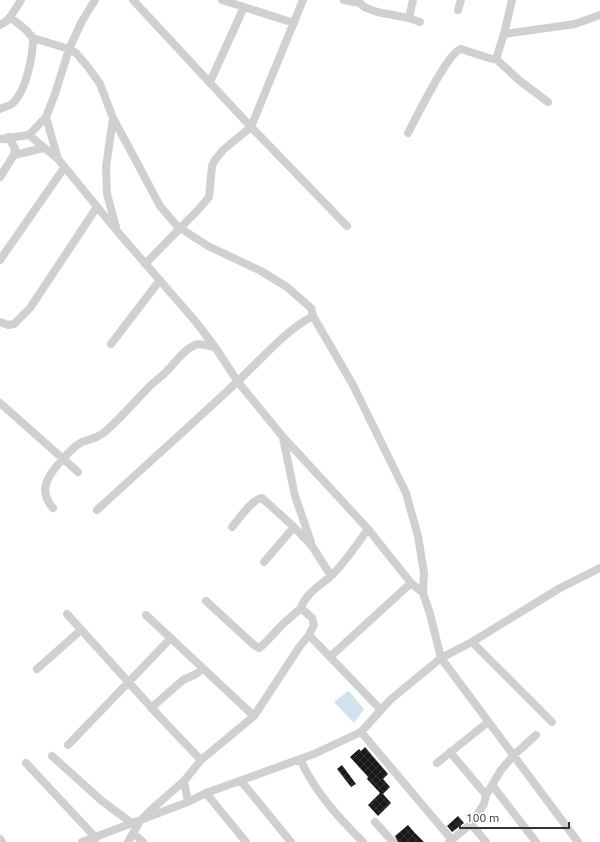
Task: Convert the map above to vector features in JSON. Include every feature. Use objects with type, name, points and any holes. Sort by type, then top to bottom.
[{"type":"street","points":[[0,25],[4,24],[10,17],[21,0]]},
{"type":"street","points":[[4,138],[29,135],[46,117],[69,49],[82,21],[95,0]]},
{"type":"street","points":[[133,0],[251,127],[347,226]]},
{"type":"street","points":[[222,0],[294,23]]},
{"type":"street","points":[[145,264],[198,210],[208,197],[212,166],[218,155],[251,127],[303,0]]},
{"type":"street","points":[[344,0],[360,2],[364,7],[377,12],[409,18],[420,22]]},
{"type":"street","points":[[409,18],[413,0]]},
{"type":"street","points":[[458,10],[461,0]]},
{"type":"street","points":[[496,59],[512,0]]},
{"type":"street","points":[[210,82],[244,7]]},
{"type":"street","points":[[504,34],[575,24],[600,15]]},
{"type":"street","points":[[10,17],[33,38],[69,49],[76,53],[88,67],[100,84],[113,118],[160,206],[177,226],[208,246],[261,271],[287,287],[311,308],[313,316],[353,385],[406,494],[418,536],[424,574],[423,593],[441,658],[578,842]]},
{"type":"street","points":[[0,109],[11,104],[17,98],[26,80],[33,51],[33,38]]},
{"type":"street","points":[[408,133],[444,68],[457,50],[465,50],[496,59],[520,81],[548,102]]},
{"type":"street","points":[[46,117],[58,159],[64,168],[196,322],[215,347],[238,382],[283,437],[368,530],[411,583],[423,593]]},
{"type":"street","points":[[113,118],[106,167],[107,194],[117,231]]},
{"type":"street","points":[[29,135],[58,159]]},
{"type":"street","points":[[0,177],[14,155],[15,148],[4,138]]},
{"type":"street","points":[[14,155],[44,148]]},
{"type":"street","points":[[0,260],[64,168]]},
{"type":"street","points":[[0,322],[8,325],[14,324],[30,308],[97,207]]},
{"type":"street","points":[[111,344],[160,280]]},
{"type":"street","points":[[97,510],[238,382],[295,326],[313,316]]},
{"type":"street","points":[[53,508],[48,503],[45,494],[48,478],[73,448],[106,432],[180,356],[193,346],[199,343],[210,347],[215,347]]},
{"type":"street","points":[[0,403],[78,472]]},
{"type":"street","points":[[283,437],[295,496],[312,546]]},
{"type":"street","points":[[232,527],[253,502],[258,498],[262,498],[294,527],[312,546],[331,576]]},
{"type":"street","points":[[264,562],[294,527]]},
{"type":"street","points":[[206,600],[259,648],[301,608],[308,596],[331,576],[368,530]]},
{"type":"street","points":[[82,842],[96,838],[188,802],[206,793],[300,760],[361,732],[390,700],[441,658],[472,642],[560,588],[600,568]]},
{"type":"street","points":[[331,656],[411,583]]},
{"type":"street","points":[[128,842],[133,833],[136,822],[184,781],[201,760],[254,716],[300,646],[310,635],[314,625],[312,618],[301,608]]},
{"type":"street","points":[[66,614],[201,760]]},
{"type":"street","points":[[146,615],[254,716]]},
{"type":"street","points":[[37,669],[81,630]]},
{"type":"street","points":[[310,635],[381,710]]},
{"type":"street","points":[[68,745],[171,638]]},
{"type":"street","points":[[472,642],[552,722]]},
{"type":"street","points":[[152,708],[183,680],[196,674],[203,668]]},
{"type":"street","points":[[437,763],[488,722]]},
{"type":"street","points":[[361,732],[451,841],[471,824],[484,804],[486,795],[501,770],[513,756],[536,735]]},
{"type":"street","points":[[450,752],[486,795]]},
{"type":"street","points":[[52,756],[102,801],[136,822]]},
{"type":"street","points":[[300,760],[316,790],[336,815],[363,842]]},
{"type":"street","points":[[26,763],[96,838]]},
{"type":"street","points":[[184,781],[188,802]]},
{"type":"street","points":[[241,781],[291,842]]},
{"type":"street","points":[[492,785],[536,842]]},
{"type":"street","points":[[206,793],[246,842]]},
{"type":"street","points":[[375,822],[393,842]]},
{"type":"street","points":[[471,824],[486,842]]},
{"type":"street","points":[[133,833],[143,842]]},
{"type":"water","points":[[349,691],[364,709],[354,723],[334,702]]},
{"type":"building","points":[[365,747],[388,774],[383,779],[390,787],[383,794],[391,803],[378,816],[368,805],[380,793],[350,757],[359,749],[361,751]]},
{"type":"building","points":[[342,765],[356,784],[351,787],[337,769]]},
{"type":"building","points":[[458,816],[464,823],[452,832],[447,826]]},
{"type":"building","points":[[408,825],[424,842],[398,842],[395,836]]}]
